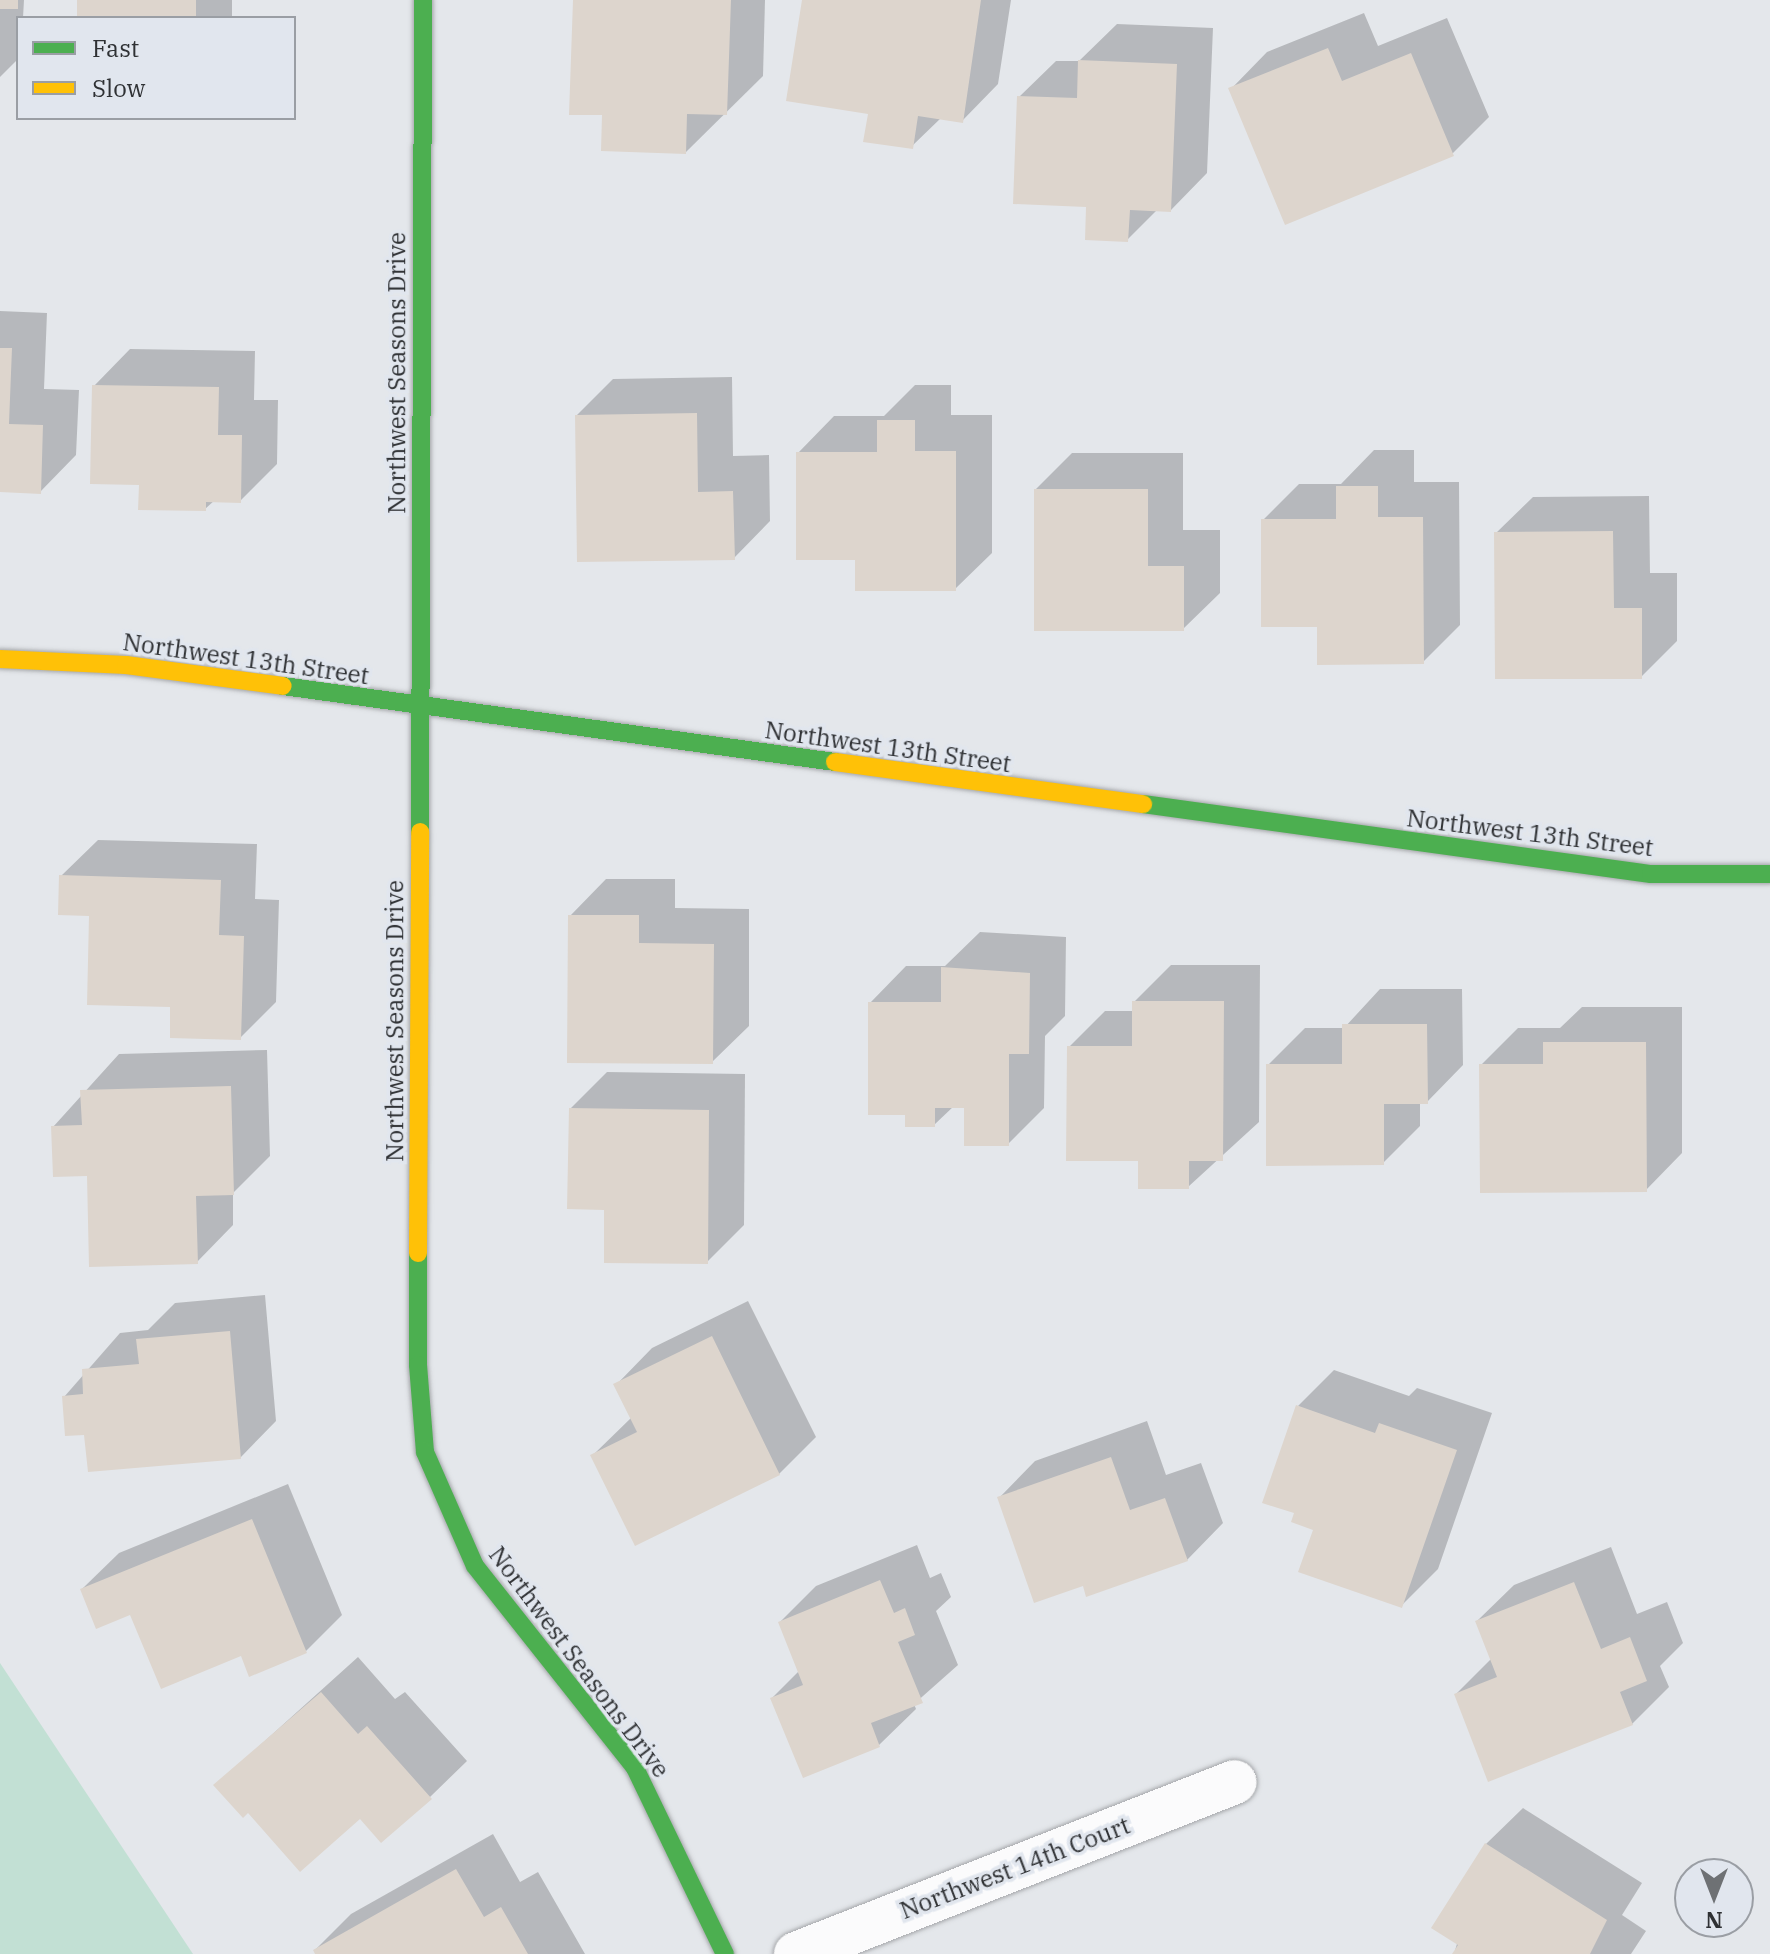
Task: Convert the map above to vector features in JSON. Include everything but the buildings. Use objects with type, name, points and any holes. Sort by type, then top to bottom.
[{"type":"street","name":"Northwest Seasons Drive","points":[[423,0],[418,1365],[425,1452],[475,1566],[635,1768],[725,1954]]},
{"type":"street","name":"Northwest 13th Street","points":[[0,659],[126,665],[1651,874],[1770,874]]},
{"type":"street","name":"Northwest 14th Court","points":[[796,1954],[1234,1782]]},
{"type":"green space","points":[[0,1663],[193,1954],[0,1954]]},
{"type":"traffic: fast","points":[[420,832],[423,0]]},
{"type":"traffic: fast","points":[[283,686],[835,762]]},
{"type":"traffic: fast","points":[[1143,804],[1651,874],[1770,874]]},
{"type":"traffic: fast","points":[[418,1253],[418,1365],[425,1452],[475,1566],[635,1768],[725,1954]]},
{"type":"traffic: slow","points":[[0,659],[126,665],[283,686]]},
{"type":"traffic: slow","points":[[835,762],[1143,804]]},
{"type":"traffic: slow","points":[[418,1253],[420,832]]}]
